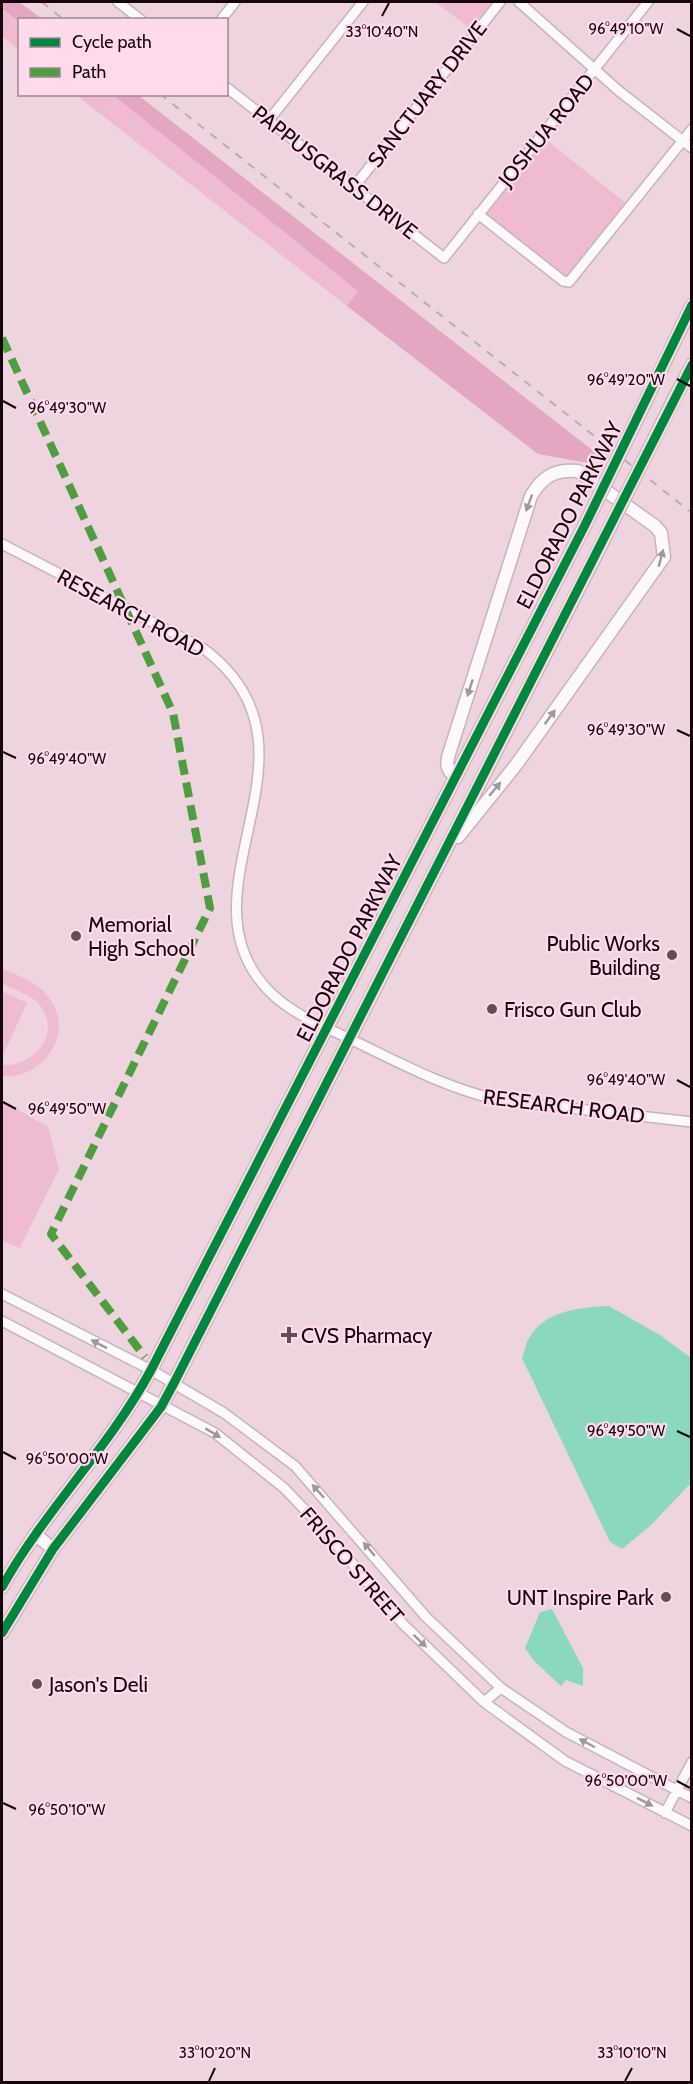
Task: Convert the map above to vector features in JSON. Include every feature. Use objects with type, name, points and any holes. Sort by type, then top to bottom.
[{"type":"main road","name":"ELDORADO PARKWAY","points":[[2,1587],[35,1534],[121,1422],[151,1371],[585,525],[692,305]]},
{"type":"main road","name":"ELDORADO PARKWAY","points":[[2,1633],[53,1549],[160,1407],[174,1383],[262,1206],[692,365]]},
{"type":"main road","points":[[437,864],[516,765],[664,557],[662,539],[655,526],[578,471],[566,470],[548,475],[531,496],[448,757],[446,766],[449,772],[456,777]]},
{"type":"main road","points":[[242,1196],[262,1206]]},
{"type":"main road","points":[[35,1534],[53,1549]]},
{"type":"street","points":[[118,2],[138,18]]},
{"type":"street","points":[[223,18],[236,2]]},
{"type":"street","points":[[269,120],[363,2]]},
{"type":"street","name":"SANCTUARY DRIVE","points":[[354,187],[500,2]]},
{"type":"street","points":[[519,2],[595,69],[692,148]]},
{"type":"street","name":"JOSHUA ROAD","points":[[444,258],[648,2]]},
{"type":"street","name":"PAPPUSGRASS DRIVE","points":[[228,89],[444,258]]},
{"type":"street","points":[[478,214],[566,283],[573,280],[692,129]]},
{"type":"street","name":"RESEARCH ROAD","points":[[2,544],[204,650],[235,679],[252,712],[260,748],[258,779],[236,893],[238,935],[250,965],[270,992],[291,1009],[328,1029],[410,1070],[469,1093],[499,1100],[692,1122]]},
{"type":"street","name":"FRISCO STREET","points":[[2,1294],[174,1383],[224,1413],[295,1466],[426,1617],[501,1688],[566,1732],[692,1798]]},
{"type":"street","name":"FRISCO STREET","points":[[2,1321],[160,1407],[214,1433],[284,1488],[327,1533],[403,1624],[484,1702],[565,1761],[692,1826]]},
{"type":"street","points":[[484,1702],[501,1688]]},
{"type":"street","points":[[665,1812],[692,1762]]},
{"type":"shaded area","points":[[2,2],[19,2],[41,18],[18,18],[18,21],[2,8]]},
{"type":"shaded area","points":[[435,2],[493,2],[471,29]]},
{"type":"shaded area","points":[[2,8],[18,21],[18,49],[2,36]]},
{"type":"shaded area","points":[[77,96],[114,96],[359,291],[347,306]]},
{"type":"shaded area","points":[[114,96],[139,96],[596,453],[588,463],[538,454],[347,306],[358,291]]},
{"type":"shaded area","points":[[545,139],[627,204],[569,275],[564,275],[487,212]]},
{"type":"shaded area","points":[[2,968],[42,989],[55,1008],[59,1022],[52,1050],[32,1070],[18,1075],[2,1076],[2,1065],[14,1064],[34,1054],[42,1046],[48,1025],[45,1014],[38,1003],[26,994],[2,983]]},
{"type":"shaded area","points":[[2,991],[27,1003],[2,1057]]},
{"type":"shaded area","points":[[2,1100],[48,1127],[59,1169],[20,1248],[2,1241]]},
{"type":"shaded area","points":[[609,1306],[660,1335],[691,1358],[691,1483],[650,1526],[622,1549],[610,1542],[522,1358],[529,1337],[546,1320],[577,1309]]},
{"type":"shaded area","points":[[552,1609],[583,1668],[583,1686],[566,1680],[561,1686],[534,1661],[525,1648],[540,1612]]},
{"type":"railway","points":[[42,2],[62,18]]},
{"type":"railway","points":[[163,96],[692,513]]},
{"type":"marked path","points":[[2,338],[173,713],[210,908],[51,1234],[145,1357]]},
{"type":"cycle path","points":[[2,1587],[38,1532],[116,1426],[151,1370],[585,525],[692,305]]},
{"type":"cycle path","points":[[2,1633],[53,1549],[161,1407],[692,365]]},
{"type":"place","name":"Memorial High School","points":[[76,936]]},
{"type":"place","name":"Public Works Building","points":[[672,955]]},
{"type":"place","name":"Frisco Gun Club","points":[[492,1009]]},
{"type":"place","name":"CVS Pharmacy","points":[[289,1335]]},
{"type":"place","name":"UNT Inspire Park","points":[[666,1597]]},
{"type":"place","name":"Jason's Deli","points":[[37,1684]]}]
